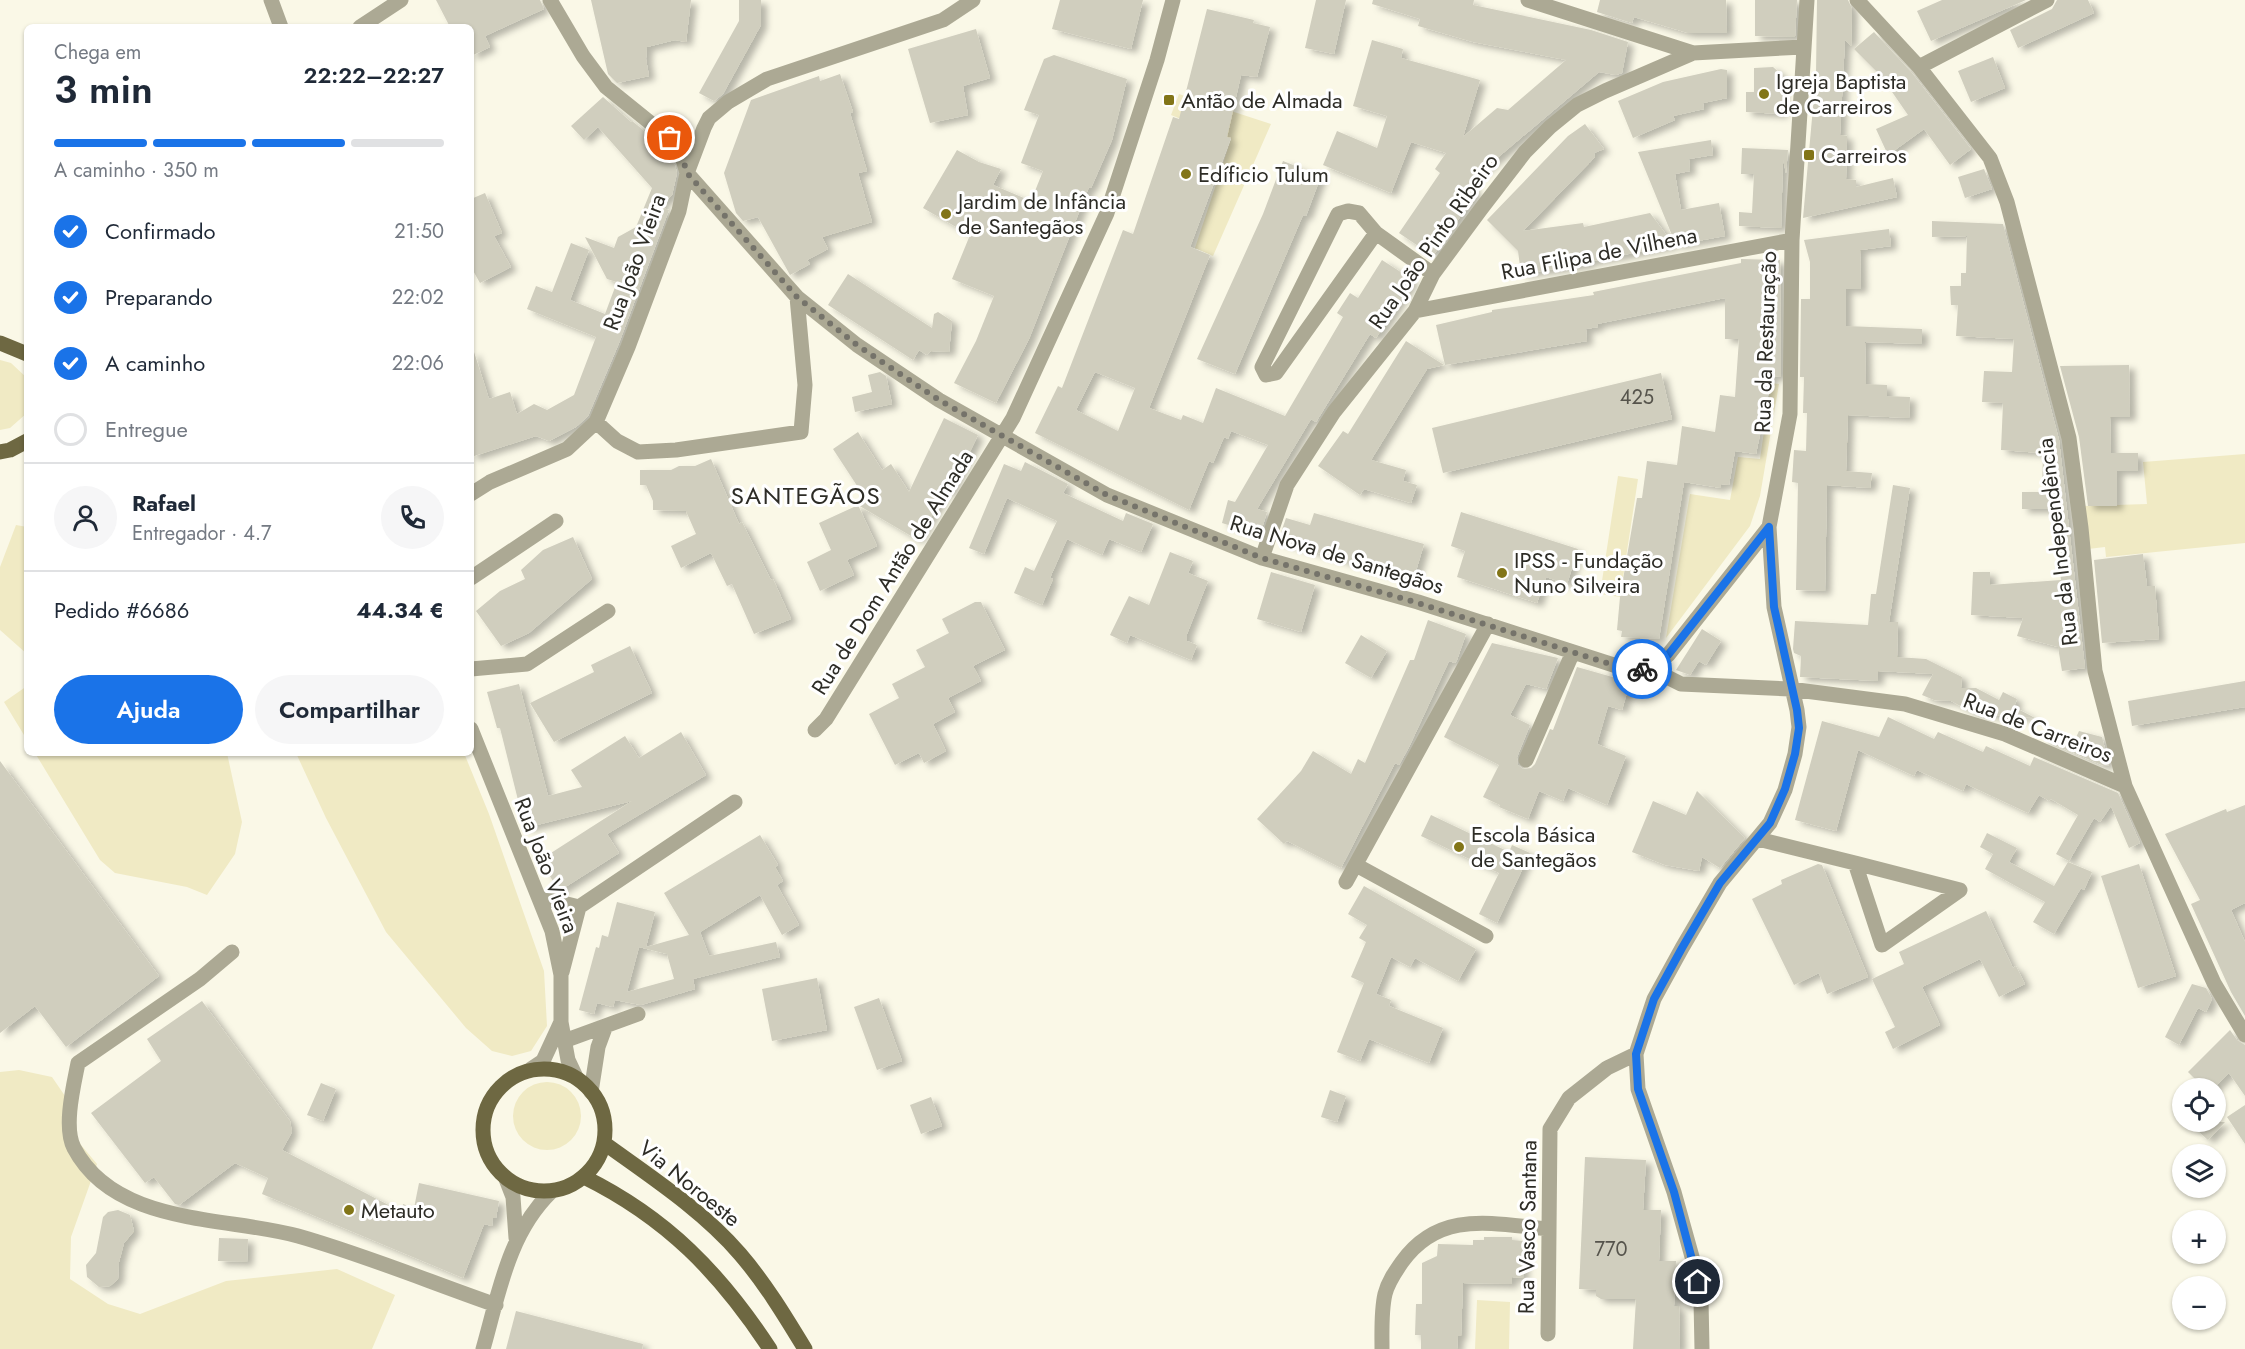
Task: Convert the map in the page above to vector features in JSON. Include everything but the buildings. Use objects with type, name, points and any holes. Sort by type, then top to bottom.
[{"type":"main road","points":[[0,343],[24,353]]},
{"type":"main road","points":[[0,452],[24,443]]},
{"type":"main road","points":[[552,1069],[576,1077],[599,1104],[605,1123],[604,1143],[597,1162],[584,1177],[566,1188],[551,1191],[526,1190],[506,1179],[494,1167],[485,1148],[482,1128],[486,1108],[496,1090],[512,1077],[531,1070],[552,1069]]},
{"type":"main road","name":"Via Noroeste","points":[[604,1143],[702,1217],[739,1253],[771,1294],[806,1349]]},
{"type":"main road","points":[[584,1177],[640,1209],[688,1246],[740,1303],[770,1349]]},
{"type":"street","points":[[271,0],[280,24]]},
{"type":"street","points":[[365,24],[401,0]]},
{"type":"street","points":[[550,0],[583,56],[606,87],[679,146],[687,173]]},
{"type":"street","name":"Rua João Vieira","points":[[474,492],[490,482],[567,448],[596,422],[628,347],[679,212],[687,173],[710,118],[742,91],[767,79],[943,20],[973,0]]},
{"type":"street","name":"Rua de Dom Antão de Almada","points":[[815,730],[826,719],[1004,434],[1107,213],[1157,60],[1173,0]]},
{"type":"street","points":[[1528,0],[1693,53]]},
{"type":"street","name":"Rua da Restauração","points":[[1702,1349],[1701,1300],[1694,1264],[1674,1192],[1638,1089],[1636,1054],[1654,999],[1682,948],[1720,883],[1770,823],[1785,789],[1795,754],[1799,728],[1774,607],[1769,527],[1790,414],[1792,240],[1806,0]]},
{"type":"street","name":"Rua da Independência","points":[[1857,0],[1919,67],[1990,158],[2007,202],[2069,438],[2081,528],[2087,609],[2095,670],[2125,786],[2214,983],[2245,1035]]},
{"type":"street","points":[[1919,67],[2047,0]]},
{"type":"street","name":"Rua João Pinto Ribeiro","points":[[1262,558],[1287,486],[1334,412],[1415,311],[1433,274],[1525,152],[1550,127],[1577,105],[1693,53],[1803,47]]},
{"type":"street","name":"Rua Nova de Santegãos","points":[[687,173],[797,297],[857,345],[939,400],[1004,434],[1107,495],[1262,558],[1488,624],[1626,669],[1651,669]]},
{"type":"street","points":[[1376,232],[1276,373],[1266,375],[1262,367],[1338,214],[1348,211],[1359,213],[1376,232],[1433,274]]},
{"type":"street","name":"Rua Filipa de Vilhena","points":[[1415,311],[1792,240]]},
{"type":"street","points":[[596,422],[618,441],[638,452],[676,450],[801,432],[806,385],[797,297]]},
{"type":"street","points":[[474,576],[556,521]]},
{"type":"street","points":[[1651,669],[1668,655],[1769,527]]},
{"type":"street","points":[[474,669],[527,664],[608,611]]},
{"type":"street","points":[[1346,882],[1488,624]]},
{"type":"street","points":[[1526,760],[1573,652]]},
{"type":"street","name":"Rua de Carreiros","points":[[1651,669],[1681,684],[1790,689],[1905,704],[2005,734],[2125,786]]},
{"type":"street","name":"Rua João Vieira","points":[[474,737],[552,930],[561,975],[561,1022],[564,1041],[576,1077]]},
{"type":"street","points":[[561,975],[579,907],[735,802]]},
{"type":"street","points":[[1758,839],[1855,863],[1960,890],[1882,945],[1855,863]]},
{"type":"street","points":[[1356,865],[1486,936]]},
{"type":"street","points":[[538,897],[579,907]]},
{"type":"street","points":[[232,952],[192,985],[78,1063],[69,1107],[73,1146],[94,1176],[126,1196],[167,1214],[254,1226],[299,1237],[496,1305]]},
{"type":"street","points":[[564,1041],[639,1014]]},
{"type":"street","name":"Rua João Vieira","points":[[531,1070],[543,1060],[561,1022]]},
{"type":"street","points":[[591,1092],[598,1047],[605,1028]]},
{"type":"street","name":"Rua Vasco Santana","points":[[1548,1334],[1550,1129],[1569,1098],[1606,1068],[1636,1054]]},
{"type":"street","points":[[506,1179],[514,1205],[516,1238]]},
{"type":"street","points":[[483,1349],[516,1238],[536,1206],[551,1191]]},
{"type":"street","points":[[1382,1349],[1384,1295],[1410,1252],[1424,1238],[1450,1225],[1473,1223],[1549,1228]]},
{"type":"shaded area","points":[[1179,94],[1271,124],[1213,256],[1195,248],[1231,139],[1171,115]]},
{"type":"shaded area","points":[[0,360],[11,363],[24,375],[24,416],[10,428],[0,430]]},
{"type":"shaded area","points":[[1771,383],[1779,384],[1760,496],[1750,526],[1666,638],[1690,494],[1730,500],[1738,457],[1760,459]]},
{"type":"shaded area","points":[[2245,454],[2245,543],[2106,557],[2105,547],[2088,549],[2084,506],[2147,504],[2143,462]]},
{"type":"shaded area","points":[[1618,476],[1638,479],[1620,597],[1600,594]]},
{"type":"shaded area","points":[[16,525],[24,526],[24,651],[0,630],[0,567]]},
{"type":"shaded area","points":[[24,688],[24,735],[4,702]]},
{"type":"shaded area","points":[[37,756],[228,756],[242,822],[235,854],[207,895],[187,887],[115,873],[100,860]]},
{"type":"shaded area","points":[[297,756],[465,756],[489,814],[544,971],[547,1026],[531,1051],[512,1056],[492,1051],[466,1028],[386,932],[326,818]]},
{"type":"shaded area","points":[[19,1070],[52,1077],[76,1112],[76,1139],[97,1164],[71,1237],[70,1279],[108,1304],[140,1314],[226,1281],[337,1269],[395,1295],[372,1349],[0,1349],[0,1072]]},
{"type":"shaded area","points":[[554,1082],[566,1088],[575,1097],[581,1109],[579,1129],[571,1140],[554,1150],[540,1150],[523,1140],[515,1129],[513,1109],[523,1092],[534,1084]]},
{"type":"shaded area","points":[[1477,1300],[1510,1302],[1509,1349],[1475,1349]]},
{"type":"way so far","points":[[670,138],[679,146],[687,173],[797,297],[857,345],[939,400],[1004,434],[1107,495],[1262,558],[1488,624],[1626,669],[1642,669]]},
{"type":"place","name":"Igreja Baptista de Carreiros","points":[[1764,94]]},
{"type":"place","name":"Antão de Almada","points":[[1169,100]]},
{"type":"place","name":"Carreiros","points":[[1809,155]]},
{"type":"place","name":"Edíficio Tulum","points":[[1186,174]]},
{"type":"place","name":"Jardim de Infância de Santegãos","points":[[946,214]]},
{"type":"place","name":"IPSS - Fundação Nuno Silveira","points":[[1502,573]]},
{"type":"place","name":"Escola Básica de Santegãos","points":[[1459,847]]},
{"type":"place","name":"Metauto","points":[[349,1210]]},
{"type":"district","name":"SANTEGÃOS","points":[[806,495]]},
{"type":"route","points":[[1642,669],[1651,669],[1668,655],[1769,527],[1774,607],[1790,689],[1797,710],[1799,728],[1795,754],[1785,789],[1770,823],[1720,883],[1682,948],[1654,999],[1636,1054],[1638,1089],[1674,1192],[1698,1282]]}]
